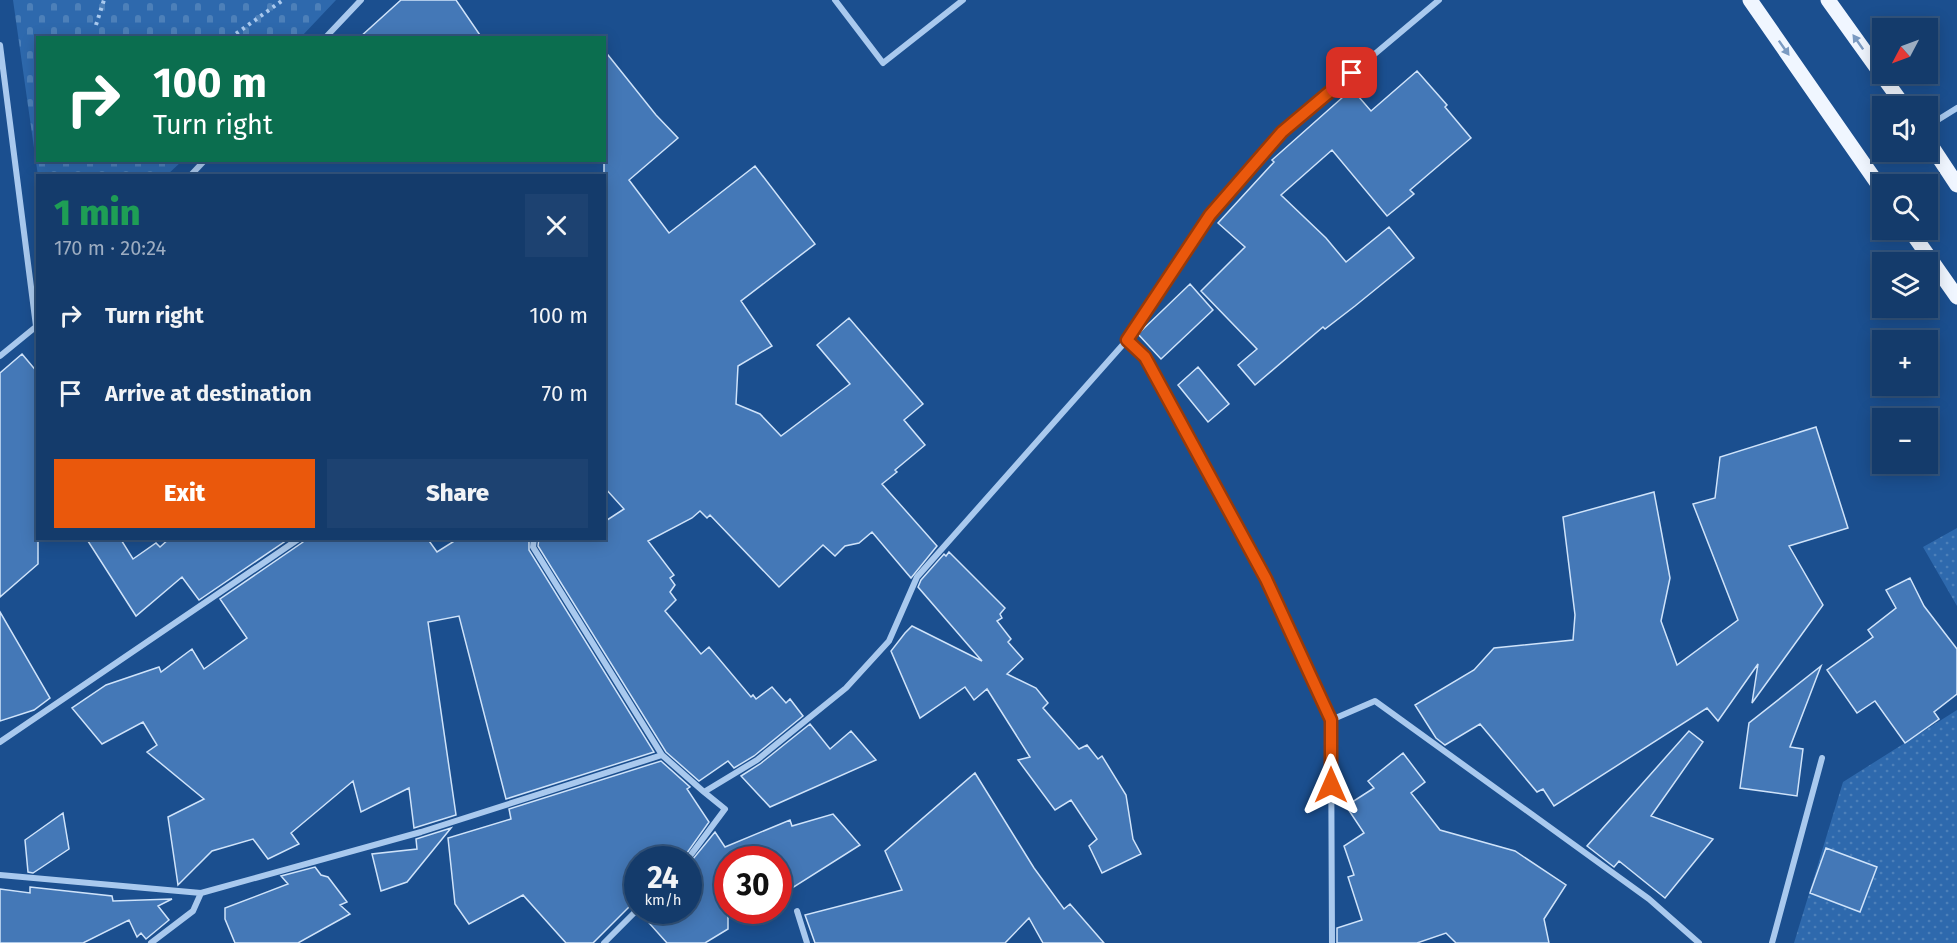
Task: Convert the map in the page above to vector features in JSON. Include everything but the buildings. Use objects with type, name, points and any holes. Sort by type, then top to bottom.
[{"type":"main road","points":[[1750,0],[1872,176]]},
{"type":"main road","points":[[1828,0],[1897,96]]},
{"type":"main road","points":[[1938,156],[1957,185]]},
{"type":"main road","points":[[1917,240],[1957,297]]},
{"type":"street","points":[[327,36],[362,0]]},
{"type":"street","points":[[835,0],[883,63],[963,0]]},
{"type":"street","points":[[704,792],[757,760],[846,688],[889,641],[917,577],[1127,340],[1210,215],[1282,132],[1439,0]]},
{"type":"street","points":[[0,45],[36,317]]},
{"type":"street","points":[[1938,120],[1957,108]]},
{"type":"street","points":[[192,174],[203,162]]},
{"type":"street","points":[[0,356],[36,326]]},
{"type":"street","points":[[1127,340],[1145,357],[1266,579],[1331,720],[1332,943]]},
{"type":"street","points":[[0,741],[297,540]]},
{"type":"street","points":[[534,540],[533,547],[662,755],[725,809],[697,846]]},
{"type":"street","points":[[1331,720],[1375,701],[1649,899],[1699,943]]},
{"type":"street","points":[[0,875],[201,893],[421,832],[662,755]]},
{"type":"street","points":[[1772,943],[1822,758]]},
{"type":"street","points":[[151,943],[193,911],[201,893]]},
{"type":"street","points":[[797,911],[807,943]]},
{"type":"street","points":[[604,943],[624,923]]},
{"type":"path","points":[[96,25],[104,0]]},
{"type":"path","points":[[233,36],[283,0]]},
{"type":"green space","points":[[13,0],[336,0],[302,36],[36,36],[36,162]]},
{"type":"green space","points":[[36,162],[181,162],[168,174],[38,174]]},
{"type":"green space","points":[[1957,528],[1957,606],[1923,547]]},
{"type":"green space","points":[[1957,710],[1957,943],[1794,943],[1843,782]]},
{"type":"route","points":[[1331,785],[1331,720],[1266,579],[1145,357],[1127,340],[1210,215],[1282,132],[1352,73]]}]
